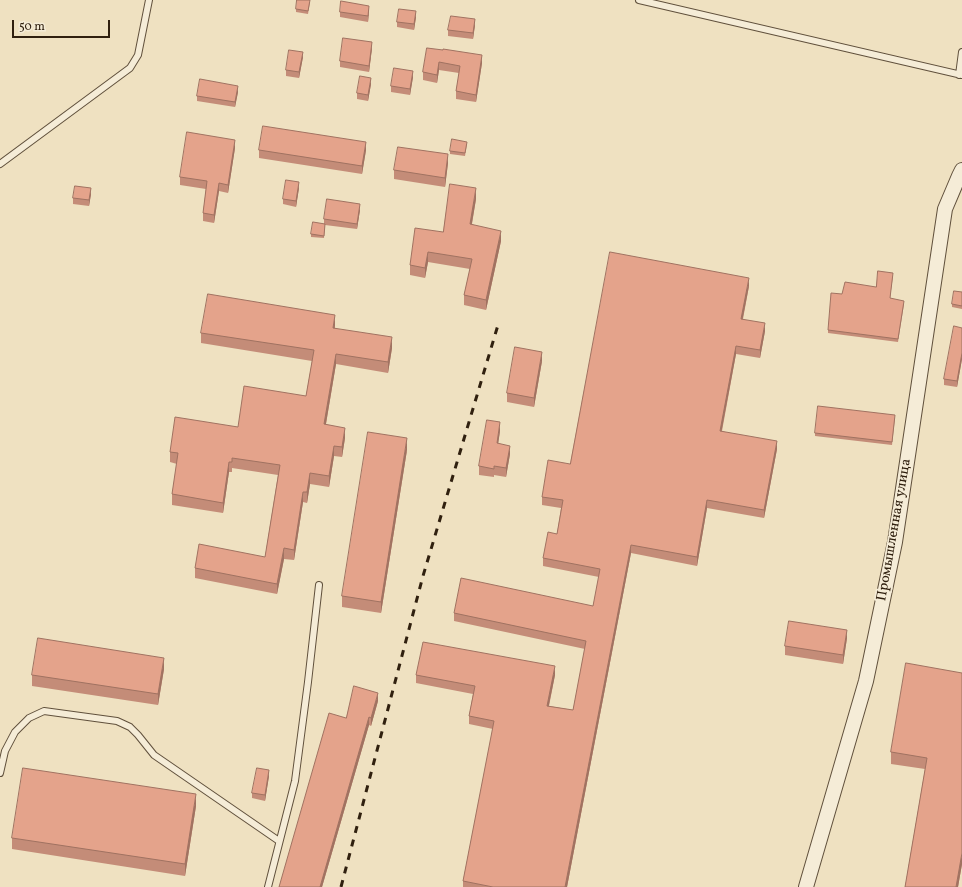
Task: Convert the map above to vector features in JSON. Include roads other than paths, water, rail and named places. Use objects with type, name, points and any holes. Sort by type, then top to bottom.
[{"type":"street","name":"Промышленная улица","points":[[806,887],[866,681],[895,542],[945,209],[962,170]]},
{"type":"lane","points":[[0,164],[130,68],[138,55],[149,0]]},
{"type":"lane","points":[[640,0],[961,75],[962,52]]},
{"type":"lane","points":[[268,887],[295,781],[319,585]]},
{"type":"lane","points":[[0,773],[5,751],[15,732],[29,718],[44,711],[117,721],[130,727],[154,755],[279,841]]},
{"type":"railway","points":[[341,887],[423,576],[498,325]]}]
